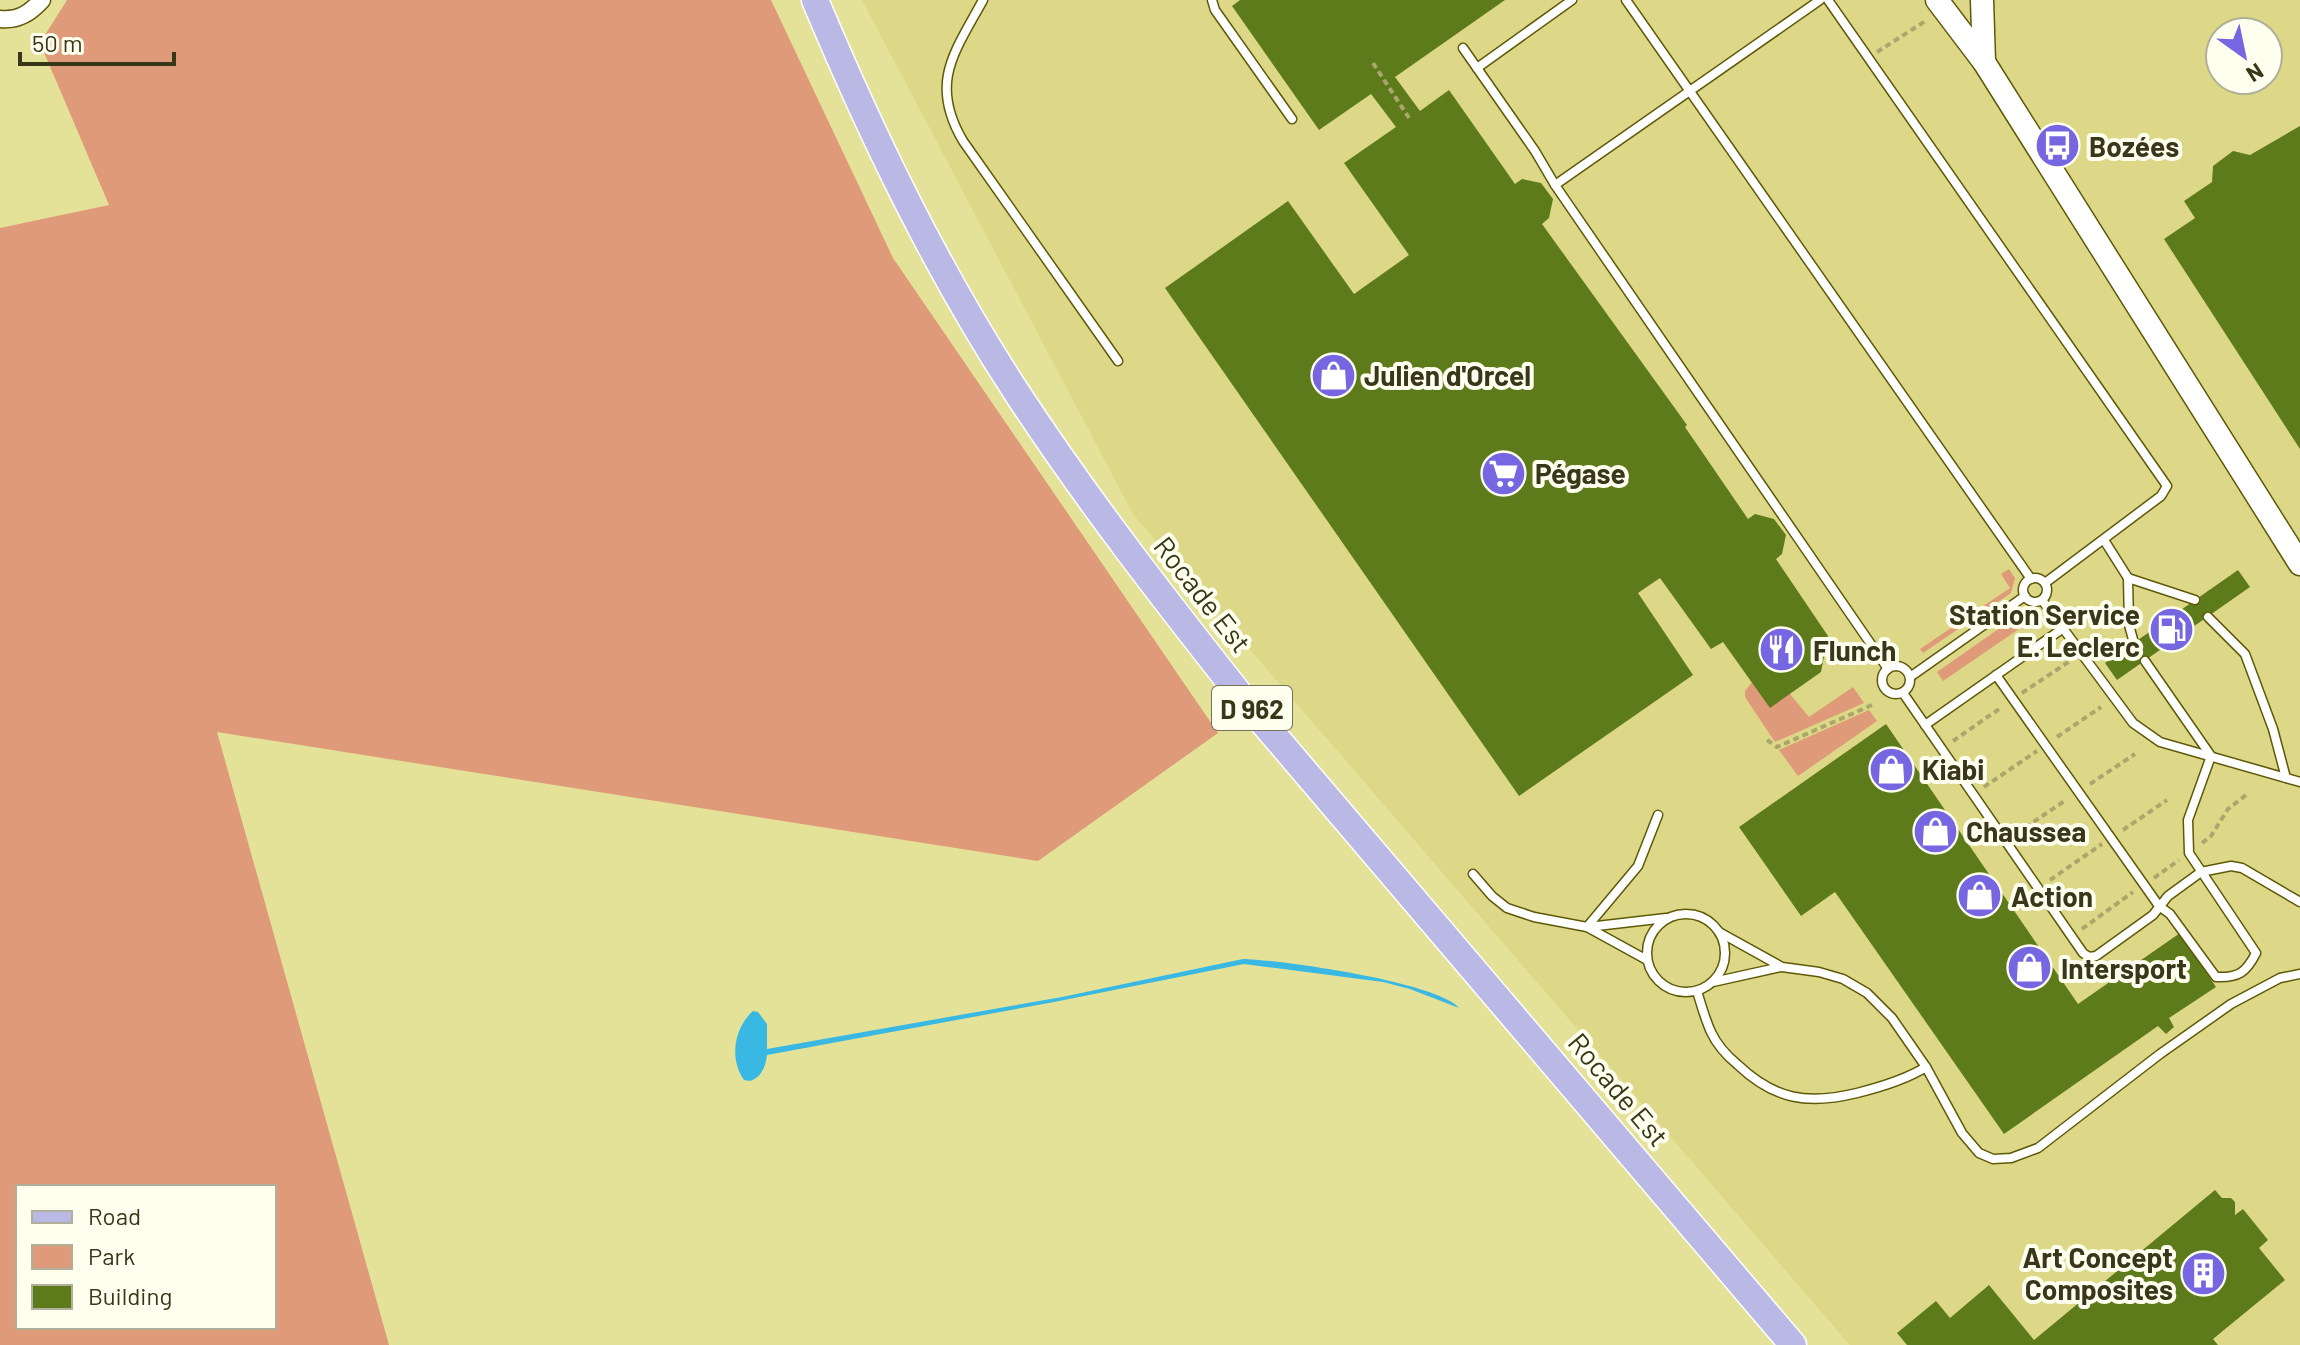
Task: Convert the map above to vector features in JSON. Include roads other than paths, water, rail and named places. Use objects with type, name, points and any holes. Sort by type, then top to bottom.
[{"type":"main road","name":"Rocade Est","points":[[815,0],[858,104],[931,249],[1016,391],[1088,497],[1244,700],[1793,1345]]},
{"type":"street","points":[[0,19],[25,16],[42,0]]},
{"type":"street","points":[[1982,0],[1984,62]]},
{"type":"street","points":[[1941,5],[1984,62],[2300,564]]},
{"type":"lane","points":[[983,0],[949,69],[945,94],[948,110],[963,141],[1118,361]]},
{"type":"lane","points":[[1212,0],[1221,19],[1292,119]]},
{"type":"lane","points":[[1477,68],[1572,0]]},
{"type":"lane","points":[[1626,0],[2031,579]]},
{"type":"lane","points":[[1555,185],[1820,0]]},
{"type":"lane","points":[[1828,0],[2167,486],[2161,496],[2045,583]]},
{"type":"lane","points":[[1463,48],[1888,669]]},
{"type":"lane","points":[[2104,540],[2128,578],[2129,625],[2134,643]]},
{"type":"lane","points":[[2128,578],[2195,600]]},
{"type":"lane","points":[[2025,596],[2025,584],[2031,579],[2039,579],[2045,583],[2047,590],[2042,600]]},
{"type":"lane","points":[[2025,596],[2031,601],[2042,600]]},
{"type":"lane","points":[[1910,677],[2025,596]]},
{"type":"lane","points":[[2042,600],[2133,723],[2160,742],[2300,782]]},
{"type":"lane","points":[[2208,617],[2245,654],[2273,729],[2286,778]]},
{"type":"lane","points":[[1925,725],[2062,629]]},
{"type":"lane","points":[[2145,661],[2211,756]]},
{"type":"lane","points":[[1901,667],[1910,677],[1909,686],[1903,693],[1894,694],[1886,689],[1882,681],[1888,669],[1901,667]]},
{"type":"lane","points":[[1996,675],[2159,906],[2170,914],[2216,977],[2235,978],[2248,969],[2256,953],[2189,853],[2188,820],[2211,756]]},
{"type":"lane","points":[[1903,693],[2071,936],[2089,957],[2096,956],[2153,915],[2159,906],[2201,872],[2231,866],[2242,868],[2300,902]]},
{"type":"lane","points":[[1587,927],[1638,866],[1658,815]]},
{"type":"lane","points":[[1473,874],[1507,908],[1534,917],[1587,927],[1697,915],[1719,932],[1782,967]]},
{"type":"lane","points":[[1669,918],[1654,931],[1647,960],[1651,971],[1665,986],[1675,991],[1697,991],[1712,982],[1782,967],[1843,979],[1867,993],[1892,1018],[1926,1067],[1962,1133],[1979,1153],[1993,1159],[2011,1158],[2038,1148],[2231,1004],[2280,978],[2300,974]]},
{"type":"lane","points":[[1587,927],[1647,960]]},
{"type":"lane","points":[[1712,982],[1723,964],[1725,953],[1719,932]]},
{"type":"lane","points":[[1697,991],[1711,1032],[1726,1055],[1752,1079],[1775,1093],[1823,1101],[1879,1088],[1926,1067]]},
{"type":"water","points":[[1243,959],[1290,963],[1391,981],[1445,998],[1459,1008],[1383,982],[1244,964],[767,1055],[763,1070],[750,1081],[744,1080],[736,1063],[738,1035],[753,1011],[758,1012],[767,1024],[767,1049],[1062,997]]},
{"type":"place","name":"Bozées","points":[[2058,146]]},
{"type":"place","name":"Julien d'Orcel","points":[[1333,375]]},
{"type":"place","name":"Pégase","points":[[1504,473]]},
{"type":"place","name":"Station Service E. Leclerc","points":[[2171,630]]},
{"type":"place","name":"Flunch","points":[[1782,650]]},
{"type":"place","name":"Kiabi","points":[[1891,769]]},
{"type":"place","name":"Chaussea","points":[[1935,831]]},
{"type":"place","name":"Action","points":[[1980,896]]},
{"type":"place","name":"Intersport","points":[[2030,968]]},
{"type":"place","name":"Art Concept Composites","points":[[2204,1273]]}]
